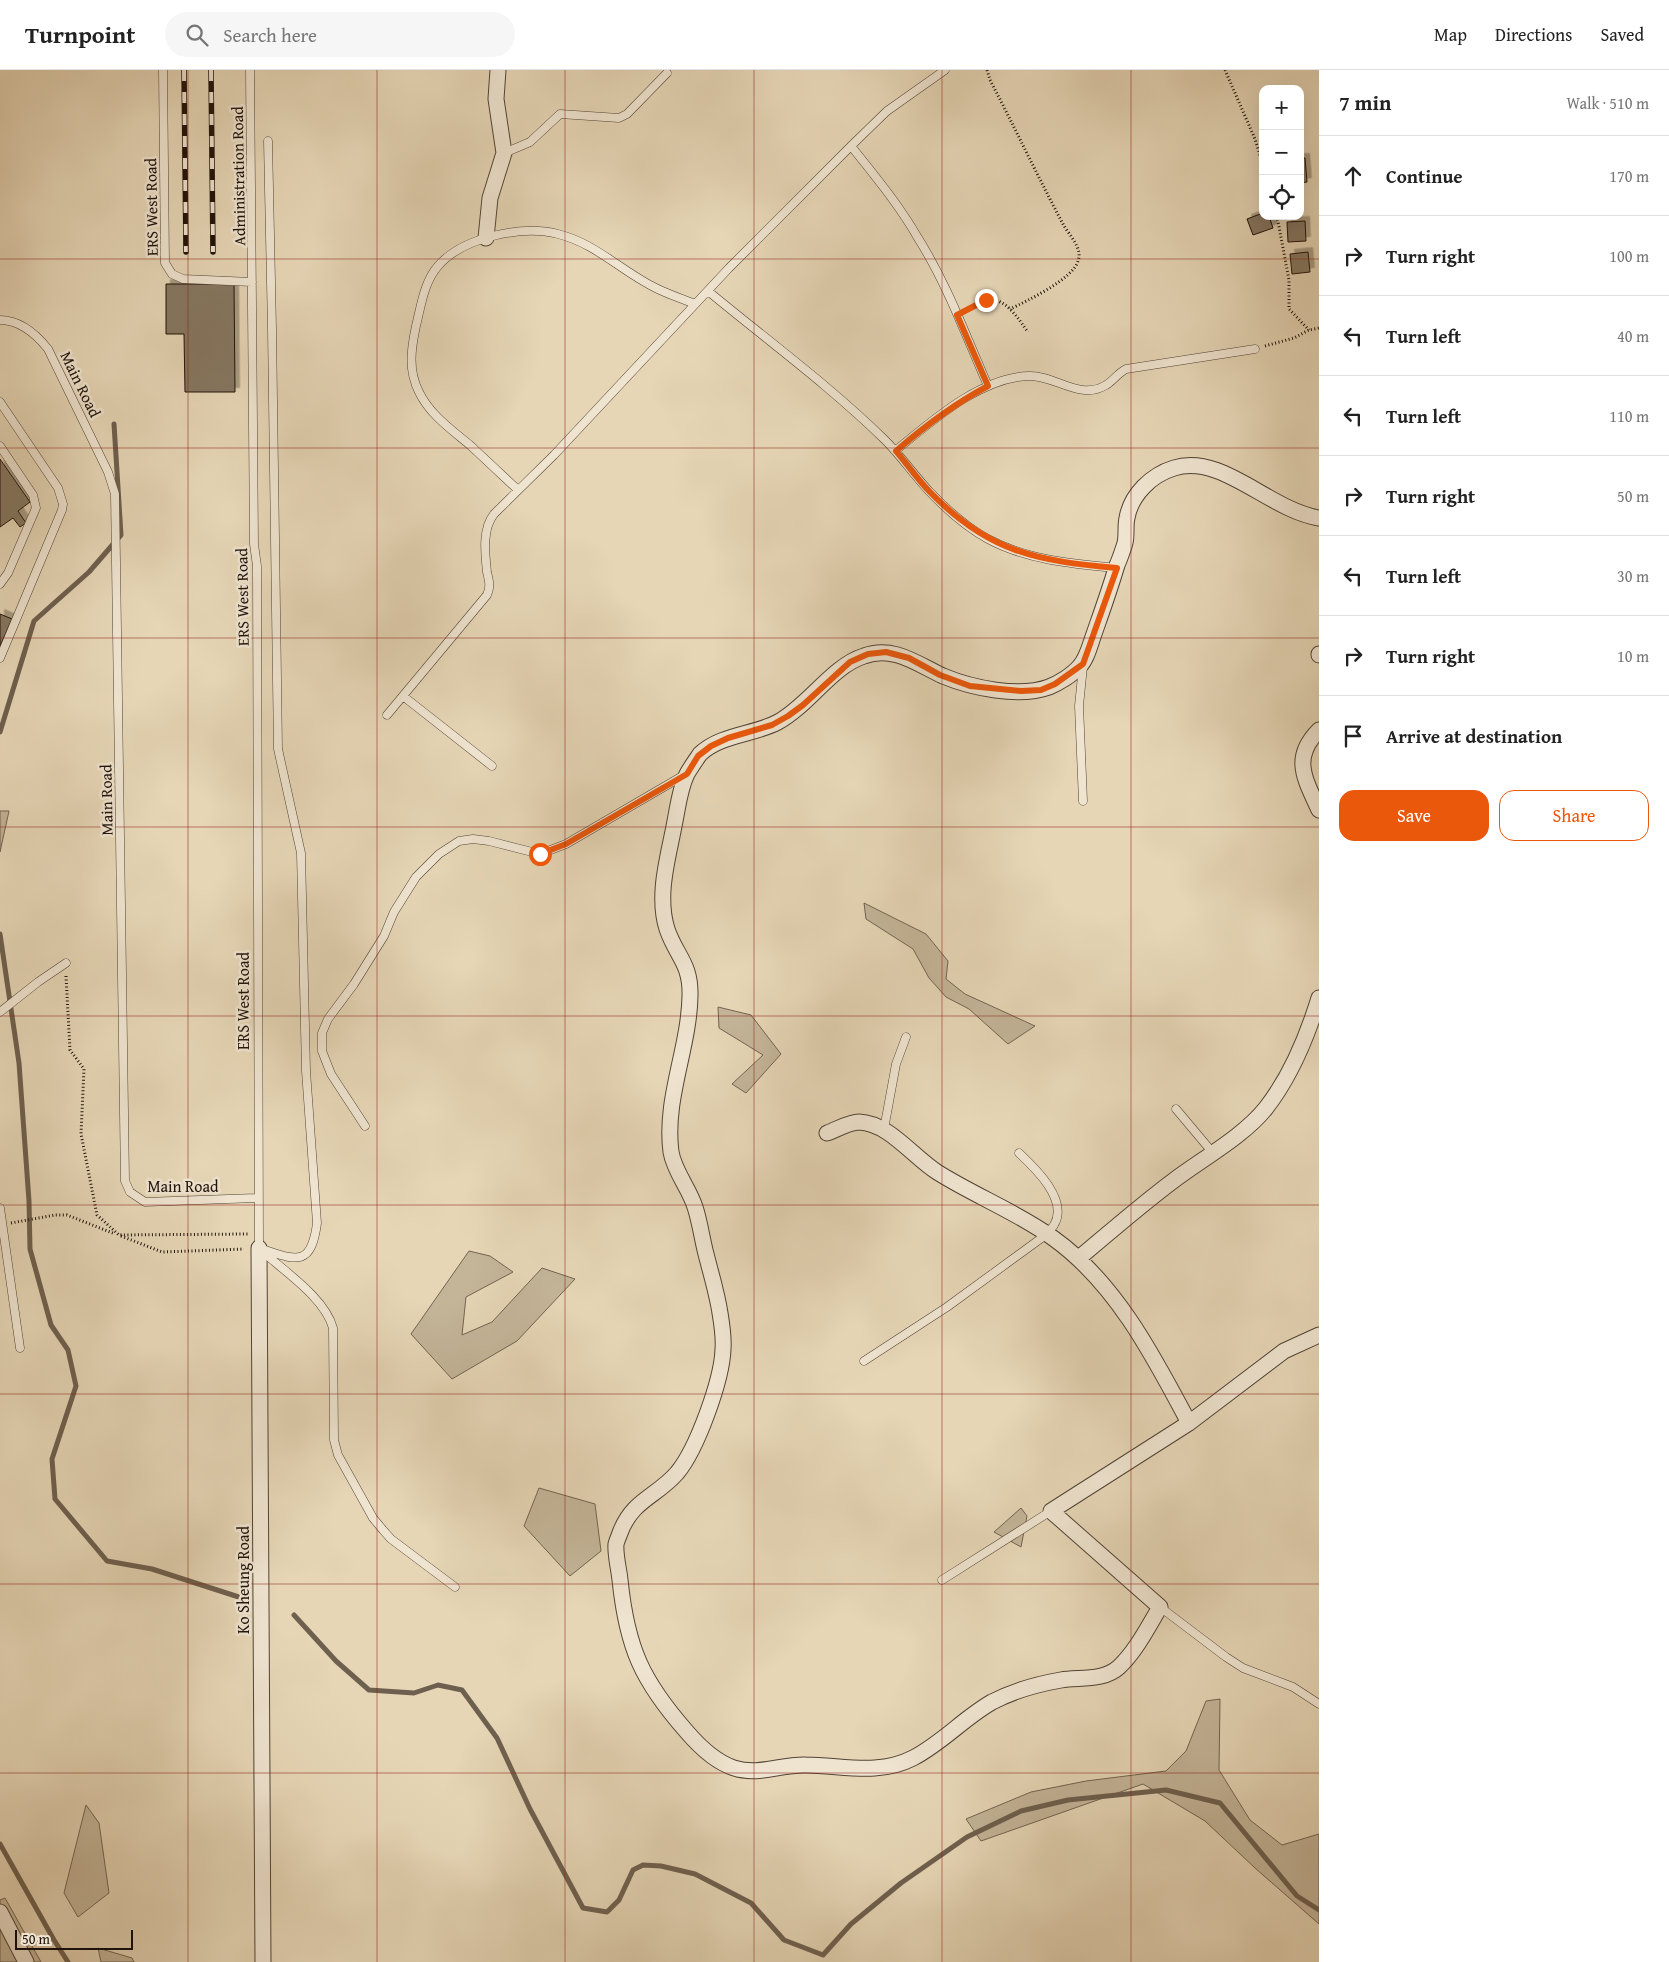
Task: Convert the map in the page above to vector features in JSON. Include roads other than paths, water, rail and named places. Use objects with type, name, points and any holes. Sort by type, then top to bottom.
[{"type":"street","points":[[486,238],[490,198],[504,153],[496,98],[498,70]]},
{"type":"street","points":[[1319,518],[1293,511],[1224,472],[1206,466],[1190,465],[1173,468],[1155,477],[1140,489],[1131,505],[1127,516],[1125,543],[1083,664],[1055,684],[1041,690],[1021,691],[970,686],[940,675],[909,658],[886,652],[868,654],[850,662],[803,705],[780,721],[728,738],[711,746],[698,756],[687,774],[679,800],[664,878],[663,906],[668,930],[686,964],[690,986],[689,1017],[671,1102],[671,1156],[694,1204],[720,1307],[723,1355],[718,1380],[701,1430],[689,1454],[677,1473],[626,1516],[616,1544],[621,1593],[632,1647],[647,1681],[659,1700],[696,1742],[712,1756],[732,1767],[760,1772],[802,1764],[872,1769],[895,1766],[915,1757],[995,1700],[1036,1686],[1061,1680],[1106,1675],[1118,1668],[1133,1650],[1160,1607],[1051,1511],[1189,1423],[1284,1351],[1319,1335]]},
{"type":"street","points":[[1319,730],[1304,750],[1302,768],[1319,810]]},
{"type":"street","points":[[1079,1258],[1167,1185],[1254,1122],[1266,1108],[1294,1064],[1319,998]]},
{"type":"street","points":[[827,1133],[858,1122],[884,1129],[936,1172],[1047,1234],[1079,1258],[1105,1288],[1138,1333],[1189,1423]]},
{"type":"street","name":"Ko Sheung Road","points":[[258,1248],[263,1962]]},
{"type":"street","points":[[0,1912],[26,1962]]},
{"type":"lane","name":"ERS West Road","points":[[163,70],[165,263],[172,274],[182,279],[252,282],[254,544],[257,566],[257,1198]]},
{"type":"lane","name":"Administration Road","points":[[250,70],[252,282]]},
{"type":"lane","points":[[387,715],[487,595],[490,585],[487,572],[485,535],[488,521],[554,455],[695,304],[851,146],[887,111],[945,70]]},
{"type":"lane","points":[[504,153],[530,142],[560,114],[619,118],[627,114],[667,73]]},
{"type":"lane","points":[[258,1248],[300,1259],[310,1251],[317,1223],[306,1071],[301,853],[278,748],[268,141]]},
{"type":"lane","points":[[851,146],[892,197],[919,238],[937,272],[988,386]]},
{"type":"lane","points":[[518,490],[495,467],[438,419],[429,409],[418,391],[410,362],[422,301],[437,267],[446,258],[486,238],[522,231],[557,234],[588,245],[650,286],[695,304]]},
{"type":"lane","points":[[708,291],[886,440],[929,491],[970,528],[989,540],[1051,561],[1117,568]]},
{"type":"lane","name":"Main Road","points":[[0,320],[7,320],[22,326],[37,336],[48,349],[108,472],[115,494],[125,1181],[130,1192],[144,1202],[257,1198]]},
{"type":"lane","points":[[896,451],[928,424],[968,396],[988,386],[1020,376],[1043,378],[1077,390],[1092,390],[1106,386],[1118,373],[1126,369],[1255,349]]},
{"type":"lane","points":[[0,402],[58,488],[63,504],[0,658]]},
{"type":"lane","points":[[0,446],[33,495],[36,508],[8,573],[0,584]]},
{"type":"lane","points":[[1083,664],[1079,706],[1083,801]]},
{"type":"lane","points":[[403,696],[492,766]]},
{"type":"lane","points":[[365,1126],[331,1074],[322,1051],[322,1033],[328,1019],[354,984],[384,936],[394,912],[416,877],[439,854],[459,841],[473,839],[489,841],[540,854],[566,844],[687,774]]},
{"type":"lane","points":[[0,1012],[66,963]]},
{"type":"lane","points":[[884,1129],[896,1064],[906,1037]]},
{"type":"lane","points":[[1176,1110],[1213,1153]]},
{"type":"lane","points":[[864,1361],[947,1307],[1047,1234],[1055,1224],[1057,1215],[1056,1202],[1040,1174],[1019,1153]]},
{"type":"lane","name":"Ko Sheung Road","points":[[257,1198],[258,1248]]},
{"type":"lane","points":[[0,1208],[20,1348]]},
{"type":"lane","points":[[258,1248],[324,1307],[330,1318],[333,1328],[335,1447],[373,1518],[391,1539],[455,1586]]},
{"type":"lane","points":[[942,1580],[1051,1511]]},
{"type":"lane","points":[[1160,1607],[1243,1668],[1294,1688],[1319,1704]]},
{"type":"waterway","points":[[0,732],[34,621],[89,572],[121,535],[114,424]]},
{"type":"waterway","points":[[0,934],[19,1063],[29,1201],[30,1249],[51,1325],[68,1350],[76,1386],[52,1459],[55,1499],[107,1561],[152,1569],[245,1599]]},
{"type":"waterway","points":[[294,1615],[336,1661],[369,1690],[414,1693],[438,1685],[462,1690],[497,1738],[530,1809],[583,1908],[607,1912],[619,1900],[633,1870],[643,1865],[661,1866],[695,1874],[751,1903],[784,1940],[823,1955],[851,1924],[901,1883],[967,1837],[1021,1811],[1068,1800],[1166,1790],[1220,1803],[1297,1896],[1319,1910]]},
{"type":"waterway","points":[[0,1844],[68,1962]]},
{"type":"railway","points":[[184,70],[186,252]]},
{"type":"railway","points":[[211,70],[213,252]]}]
